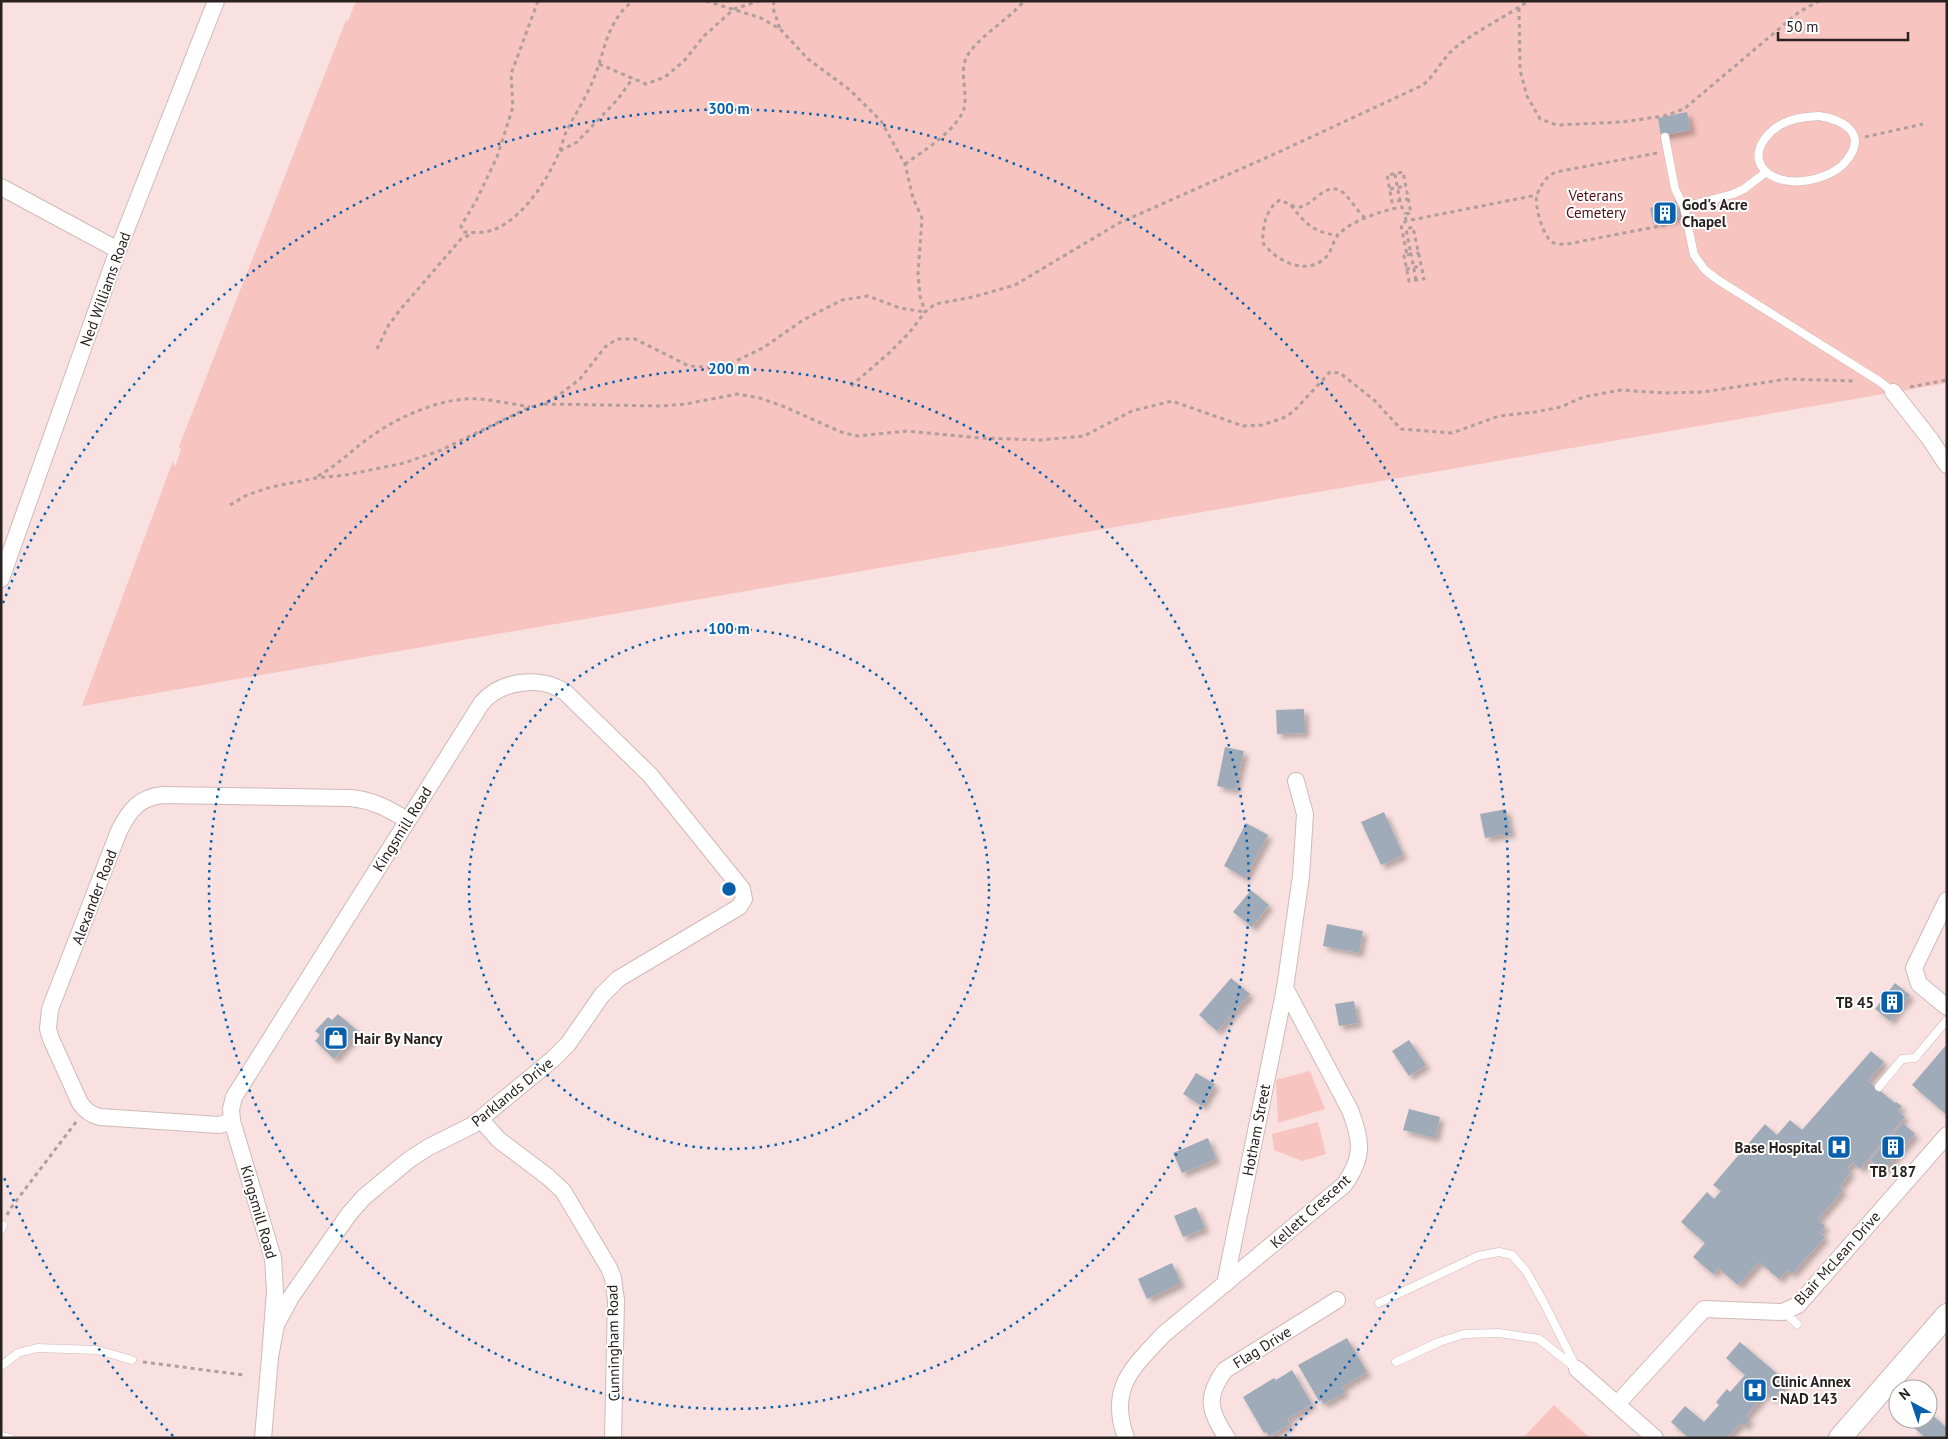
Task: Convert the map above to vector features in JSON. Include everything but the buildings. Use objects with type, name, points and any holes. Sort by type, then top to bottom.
[{"type":"street","name":"Ned Williams Road","points":[[1,579],[118,250],[216,1]]},
{"type":"street","points":[[1,187],[118,250]]},
{"type":"street","points":[[1893,392],[1930,439],[1947,465]]},
{"type":"street","name":"Kingsmill Road","points":[[282,1296],[270,1248],[232,1121],[231,1109],[234,1098],[486,696],[501,687],[543,683],[552,685],[566,693],[638,762],[742,889],[744,899]]},
{"type":"street","name":"Hotham Street","points":[[1225,1284],[1285,988],[1301,876],[1305,814],[1296,781]]},
{"type":"street","name":"Alexander Road","points":[[85,1110],[51,1039],[48,1019],[53,1000],[119,832],[129,812],[136,805],[144,799],[163,794],[350,798],[382,805],[407,820]]},
{"type":"street","name":"Parklands Drive","points":[[263,1438],[270,1357],[282,1296],[364,1197],[420,1152],[464,1131],[481,1120],[561,1052],[602,996],[618,979],[739,907],[744,899]]},
{"type":"street","points":[[1947,900],[1914,968],[1919,984],[1947,1007]]},
{"type":"street","name":"Kellett Crescent","points":[[1225,1284],[1344,1186],[1354,1172],[1359,1158],[1358,1130],[1350,1110],[1285,988]]},
{"type":"street","points":[[85,1110],[92,1115],[110,1118],[219,1125],[232,1121]]},
{"type":"street","name":"Cunningham Road","points":[[481,1120],[499,1140],[548,1177],[563,1192],[609,1268],[613,1278],[616,1300],[613,1438]]},
{"type":"street","name":"Blair McLean Drive","points":[[1617,1404],[1704,1310],[1783,1312],[1798,1305],[1829,1278],[1912,1182],[1946,1135]]},
{"type":"street","points":[[1126,1438],[1119,1407],[1122,1386],[1140,1360],[1164,1334],[1225,1284]]},
{"type":"street","name":"Flag Drive","points":[[1227,1438],[1220,1427],[1210,1402],[1215,1383],[1225,1370],[1337,1300]]},
{"type":"street","points":[[1840,1438],[1947,1315]]},
{"type":"street","points":[[1576,1369],[1654,1438]]},
{"type":"lane","points":[[1819,116],[1832,118],[1847,126],[1854,140],[1854,146],[1848,159],[1842,166],[1825,176],[1804,181],[1781,179],[1766,172],[1759,161],[1759,152],[1762,144],[1774,129],[1790,120],[1819,116]]},
{"type":"lane","points":[[1665,138],[1675,189],[1684,207],[1694,255],[1705,270],[1879,381],[1893,392]]},
{"type":"lane","points":[[1684,207],[1733,194],[1744,189],[1766,172]]},
{"type":"lane","points":[[1879,1087],[1902,1059],[1915,1058],[1947,1020]]},
{"type":"lane","points":[[1379,1304],[1478,1256],[1499,1252],[1512,1255],[1526,1271],[1540,1295],[1576,1369]]},
{"type":"lane","points":[[1783,1312],[1797,1324]]},
{"type":"lane","points":[[1396,1362],[1439,1342],[1464,1334],[1499,1333],[1539,1339],[1576,1369]]},
{"type":"lane","points":[[1,1366],[18,1353],[37,1348],[96,1350],[132,1360]]},
{"type":"lane","points":[[1,1436],[10,1438]]},
{"type":"path","points":[[538,1],[511,74],[513,107],[500,149],[476,201],[462,221],[463,232],[474,233],[494,230],[527,205],[560,151],[565,134],[591,85],[611,26],[626,6],[633,1]]},
{"type":"path","points":[[706,1],[761,18],[780,29],[808,59],[850,90],[881,121],[905,164],[913,198],[922,218],[918,274],[920,296],[925,312]]},
{"type":"path","points":[[599,64],[646,84],[665,77],[684,61],[704,36],[734,9],[759,1]]},
{"type":"path","points":[[774,1],[773,8],[780,29]]},
{"type":"path","points":[[905,164],[942,138],[957,120],[965,107],[966,92],[963,74],[965,61],[972,49],[1024,1]]},
{"type":"path","points":[[851,386],[896,346],[925,312],[935,304],[973,297],[1015,285],[1119,223],[1423,85],[1434,75],[1444,59],[1456,48],[1528,1]]},
{"type":"path","points":[[1519,8],[1520,70],[1527,96],[1540,119],[1557,125],[1622,122],[1664,116],[1684,109],[1799,12],[1819,1]]},
{"type":"path","points":[[560,151],[577,142],[618,99],[633,78]]},
{"type":"path","points":[[1854,140],[1923,124]]},
{"type":"path","points":[[1667,151],[1556,172],[1546,178],[1537,200],[1543,230],[1552,242],[1559,244],[1687,221]]},
{"type":"path","points":[[1405,214],[1411,213],[1408,199],[1405,186],[1402,172],[1387,175],[1392,202],[1408,199]]},
{"type":"path","points":[[1395,174],[1400,201]]},
{"type":"path","points":[[1390,189],[1405,186]]},
{"type":"path","points":[[1365,218],[1355,209],[1345,194],[1336,189],[1327,190],[1301,206],[1291,205],[1280,200],[1276,202],[1268,214],[1262,233],[1263,243],[1280,259],[1293,264],[1311,265],[1325,257],[1337,236],[1365,218],[1379,212],[1402,207],[1406,221]]},
{"type":"path","points":[[1416,280],[1401,224],[1406,221],[1538,195]]},
{"type":"path","points":[[1291,205],[1309,226],[1326,234],[1337,236]]},
{"type":"path","points":[[1409,255],[1406,229],[1413,227],[1419,253],[1424,279],[1409,282],[1404,256],[1409,255],[1419,253]]},
{"type":"path","points":[[377,349],[388,326],[400,310],[461,239],[474,233]]},
{"type":"path","points":[[1408,242],[1416,240]]},
{"type":"path","points":[[1406,269],[1421,266]]},
{"type":"path","points":[[544,404],[580,379],[605,346],[617,339],[635,339],[689,366],[721,368],[763,348],[803,320],[842,300],[868,296],[900,308],[925,312]]},
{"type":"path","points":[[230,505],[247,495],[271,487],[316,478],[346,475],[404,463],[439,452],[530,407],[544,404],[661,406],[686,404],[737,394],[760,398],[841,432],[857,436],[907,431],[980,438],[1041,440],[1084,436],[1132,411],[1172,401],[1242,426],[1262,425],[1283,418],[1293,412],[1330,372],[1340,373],[1374,400],[1401,429],[1452,432],[1499,416],[1561,408],[1583,397],[1621,390],[1664,393],[1703,392],[1787,379],[1879,381],[1902,387],[1947,380]]},
{"type":"path","points":[[316,478],[330,470],[373,436],[401,418],[425,409],[458,400],[479,399],[530,407]]},
{"type":"path","points":[[2,1228],[10,1209],[85,1110]]},
{"type":"path","points":[[132,1360],[244,1375]]},
{"type":"green space","name":"Veterans Cemetery","points":[[356,1],[1947,1],[1947,383],[82,706],[173,461],[175,467],[182,447],[178,449],[346,20],[348,21]]},
{"type":"green space","points":[[1310,1071],[1325,1109],[1278,1123],[1276,1080]]},
{"type":"green space","points":[[1318,1122],[1326,1154],[1302,1161],[1274,1150],[1272,1134]]},
{"type":"green space","points":[[1554,1405],[1590,1438],[1523,1438]]},
{"type":"place","name":"God's Acre Chapel","points":[[1665,213]]},
{"type":"place","name":"TB 45","points":[[1892,1002]]},
{"type":"place","name":"Hair By Nancy","points":[[336,1038]]},
{"type":"place","name":"Base Hospital","points":[[1839,1147]]},
{"type":"place","name":"TB 187","points":[[1893,1147]]},
{"type":"place","name":"Clinic Annex - NAD 143","points":[[1755,1390]]}]
